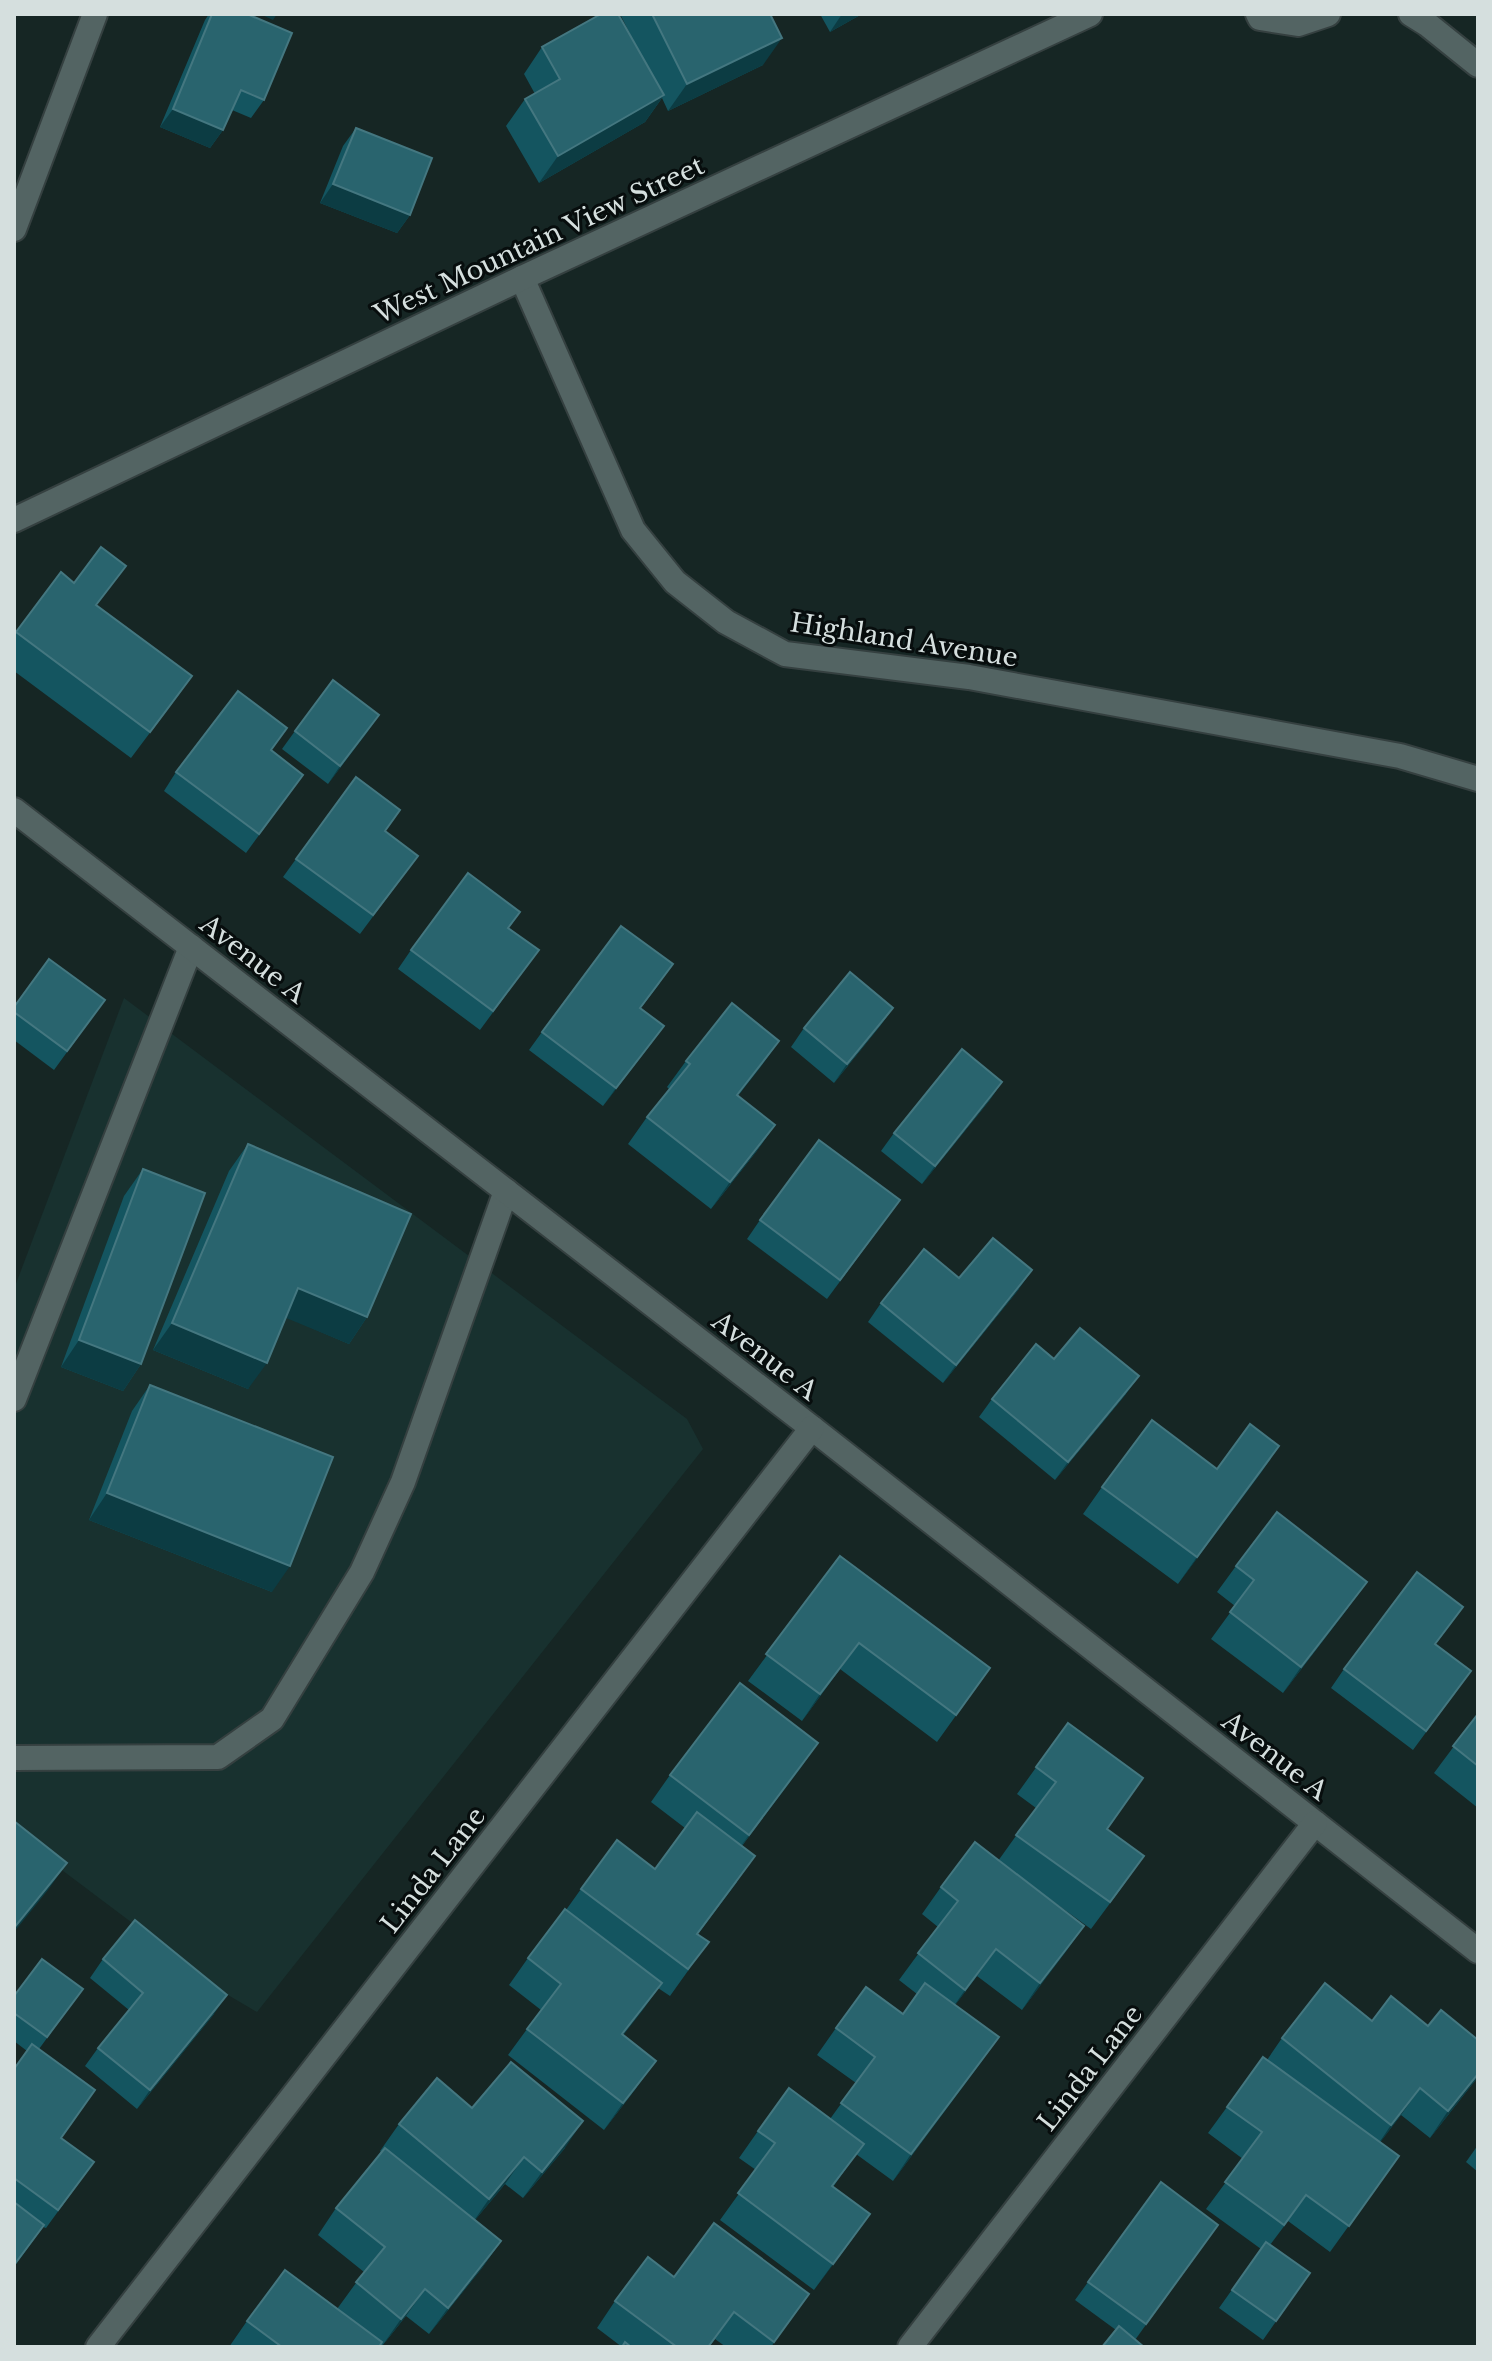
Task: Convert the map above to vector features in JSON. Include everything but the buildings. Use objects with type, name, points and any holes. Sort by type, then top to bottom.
[{"type":"street","points":[[14,229],[95,14]]},
{"type":"street","name":"West Mountain View Street","points":[[14,520],[522,278],[1090,14]]},
{"type":"street","points":[[1258,14],[1260,18],[1298,24],[1328,14]]},
{"type":"street","points":[[1411,14],[1478,65]]},
{"type":"street","name":"Highland Avenue","points":[[522,278],[633,530],[675,582],[726,622],[785,654],[969,677],[1400,756],[1478,779]]},
{"type":"street","name":"Avenue A","points":[[14,810],[812,1428],[1478,1951]]},
{"type":"street","points":[[14,1399],[191,947]]},
{"type":"street","points":[[14,1758],[218,1757],[272,1719],[362,1572],[403,1482],[506,1191]]},
{"type":"street","name":"Linda Lane","points":[[98,2347],[812,1428]]},
{"type":"street","name":"Linda Lane","points":[[910,2347],[1315,1823]]},
{"type":"shaded area","points":[[124,998],[687,1419],[703,1449],[257,2012],[228,1995],[14,1834],[14,1289]]}]
